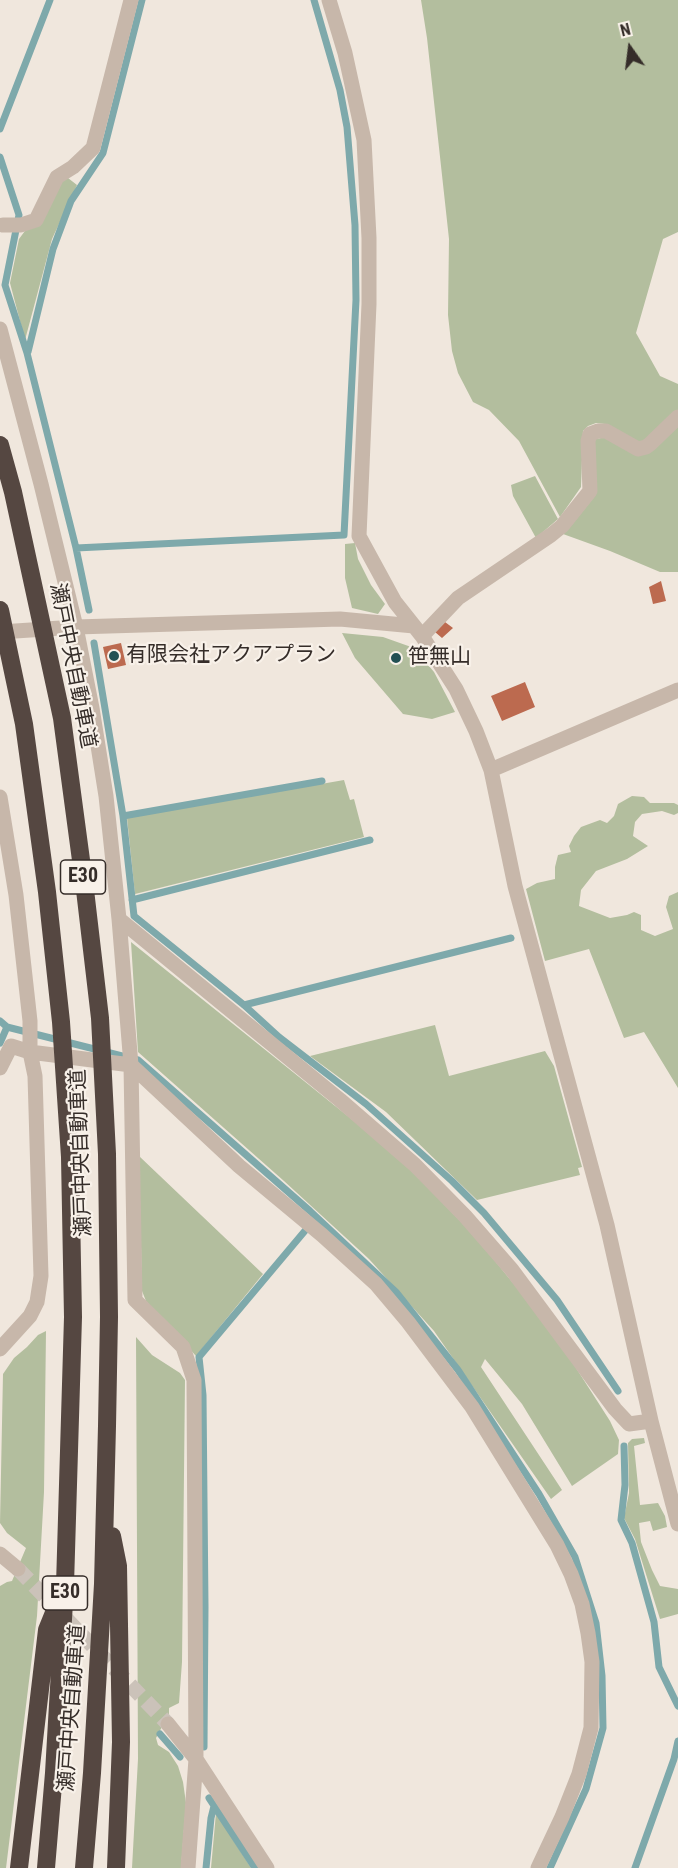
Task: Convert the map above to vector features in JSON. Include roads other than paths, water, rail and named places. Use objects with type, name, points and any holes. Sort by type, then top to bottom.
[{"type":"highway","name":"瀬戸中央自動車道","points":[[0,445],[62,718],[100,1018],[107,1154],[109,1317],[103,1584],[84,1868]]},
{"type":"highway","name":"瀬戸中央自動車道","points":[[0,610],[24,724],[46,892],[61,1022],[70,1157],[73,1317],[65,1585],[46,1868]]},
{"type":"highway","points":[[105,1502],[118,1566],[121,1742],[116,1868]]},
{"type":"highway","points":[[19,1868],[47,1630],[65,1585]]},
{"type":"street","points":[[7,224],[36,220],[57,177],[73,167],[93,148],[131,0]]},
{"type":"street","points":[[329,0],[345,53],[364,140],[369,238],[369,303],[359,536],[395,602],[418,631],[456,689],[491,770],[515,886],[607,1225],[651,1421],[678,1524]]},
{"type":"street","points":[[0,329],[76,627],[92,708],[105,796],[119,919],[131,1060],[135,1300],[183,1347],[194,1380],[196,1759],[188,1868]]},
{"type":"street","points":[[0,632],[76,627],[340,619],[418,631],[458,598],[562,526],[590,492],[588,441],[590,434],[606,431],[638,449],[650,444],[678,417]]},
{"type":"street","points":[[491,770],[678,690]]},
{"type":"street","points":[[0,796],[16,895],[30,1021],[41,1276],[38,1302],[30,1316],[0,1349]]},
{"type":"street","points":[[119,919],[340,1100],[415,1165],[465,1216],[512,1270],[629,1424],[651,1421]]},
{"type":"street","points":[[0,1068],[6,1042],[131,1060],[238,1166],[311,1225],[376,1284],[427,1346],[472,1407],[557,1545],[582,1604],[588,1633],[592,1662],[591,1728],[579,1774],[538,1868]]},
{"type":"street","points":[[0,1554],[18,1569]]},
{"type":"street","points":[[168,1724],[196,1759],[267,1868]]},
{"type":"waterway","points":[[0,129],[50,0]]},
{"type":"waterway","points":[[28,352],[53,249],[71,201],[103,153],[142,0]]},
{"type":"waterway","points":[[76,548],[344,535],[356,300],[355,225],[347,127],[340,90],[314,0]]},
{"type":"waterway","points":[[0,157],[19,215],[5,285],[27,353],[76,548],[89,610]]},
{"type":"waterway","points":[[94,643],[123,816],[134,916],[244,1005],[279,1037],[366,1104],[452,1181],[484,1213],[557,1300],[618,1391]]},
{"type":"waterway","points":[[123,816],[322,781]]},
{"type":"waterway","points":[[132,900],[370,840]]},
{"type":"waterway","points":[[244,1005],[511,938]]},
{"type":"waterway","points":[[0,1021],[7,1027],[138,1060],[310,1211],[396,1292],[458,1370],[539,1494],[575,1557],[596,1623],[602,1676],[603,1728],[586,1789],[550,1868]]},
{"type":"waterway","points":[[0,1043],[7,1027]]},
{"type":"waterway","points":[[204,1747],[203,1395],[199,1357],[309,1226]]},
{"type":"waterway","points":[[624,1446],[625,1485],[621,1520],[632,1543],[654,1622],[659,1667],[678,1706]]},
{"type":"waterway","points":[[160,1734],[180,1757]]},
{"type":"waterway","points":[[635,1868],[674,1759],[678,1741]]},
{"type":"waterway","points":[[209,1798],[255,1868]]},
{"type":"waterway","points":[[206,1868],[214,1806]]},
{"type":"tunnel","points":[[18,1569],[168,1724]]},
{"type":"place","name":"有限会社アクアプラン","points":[[114,656]]},
{"type":"place","name":"笹無山","points":[[396,658]]}]
